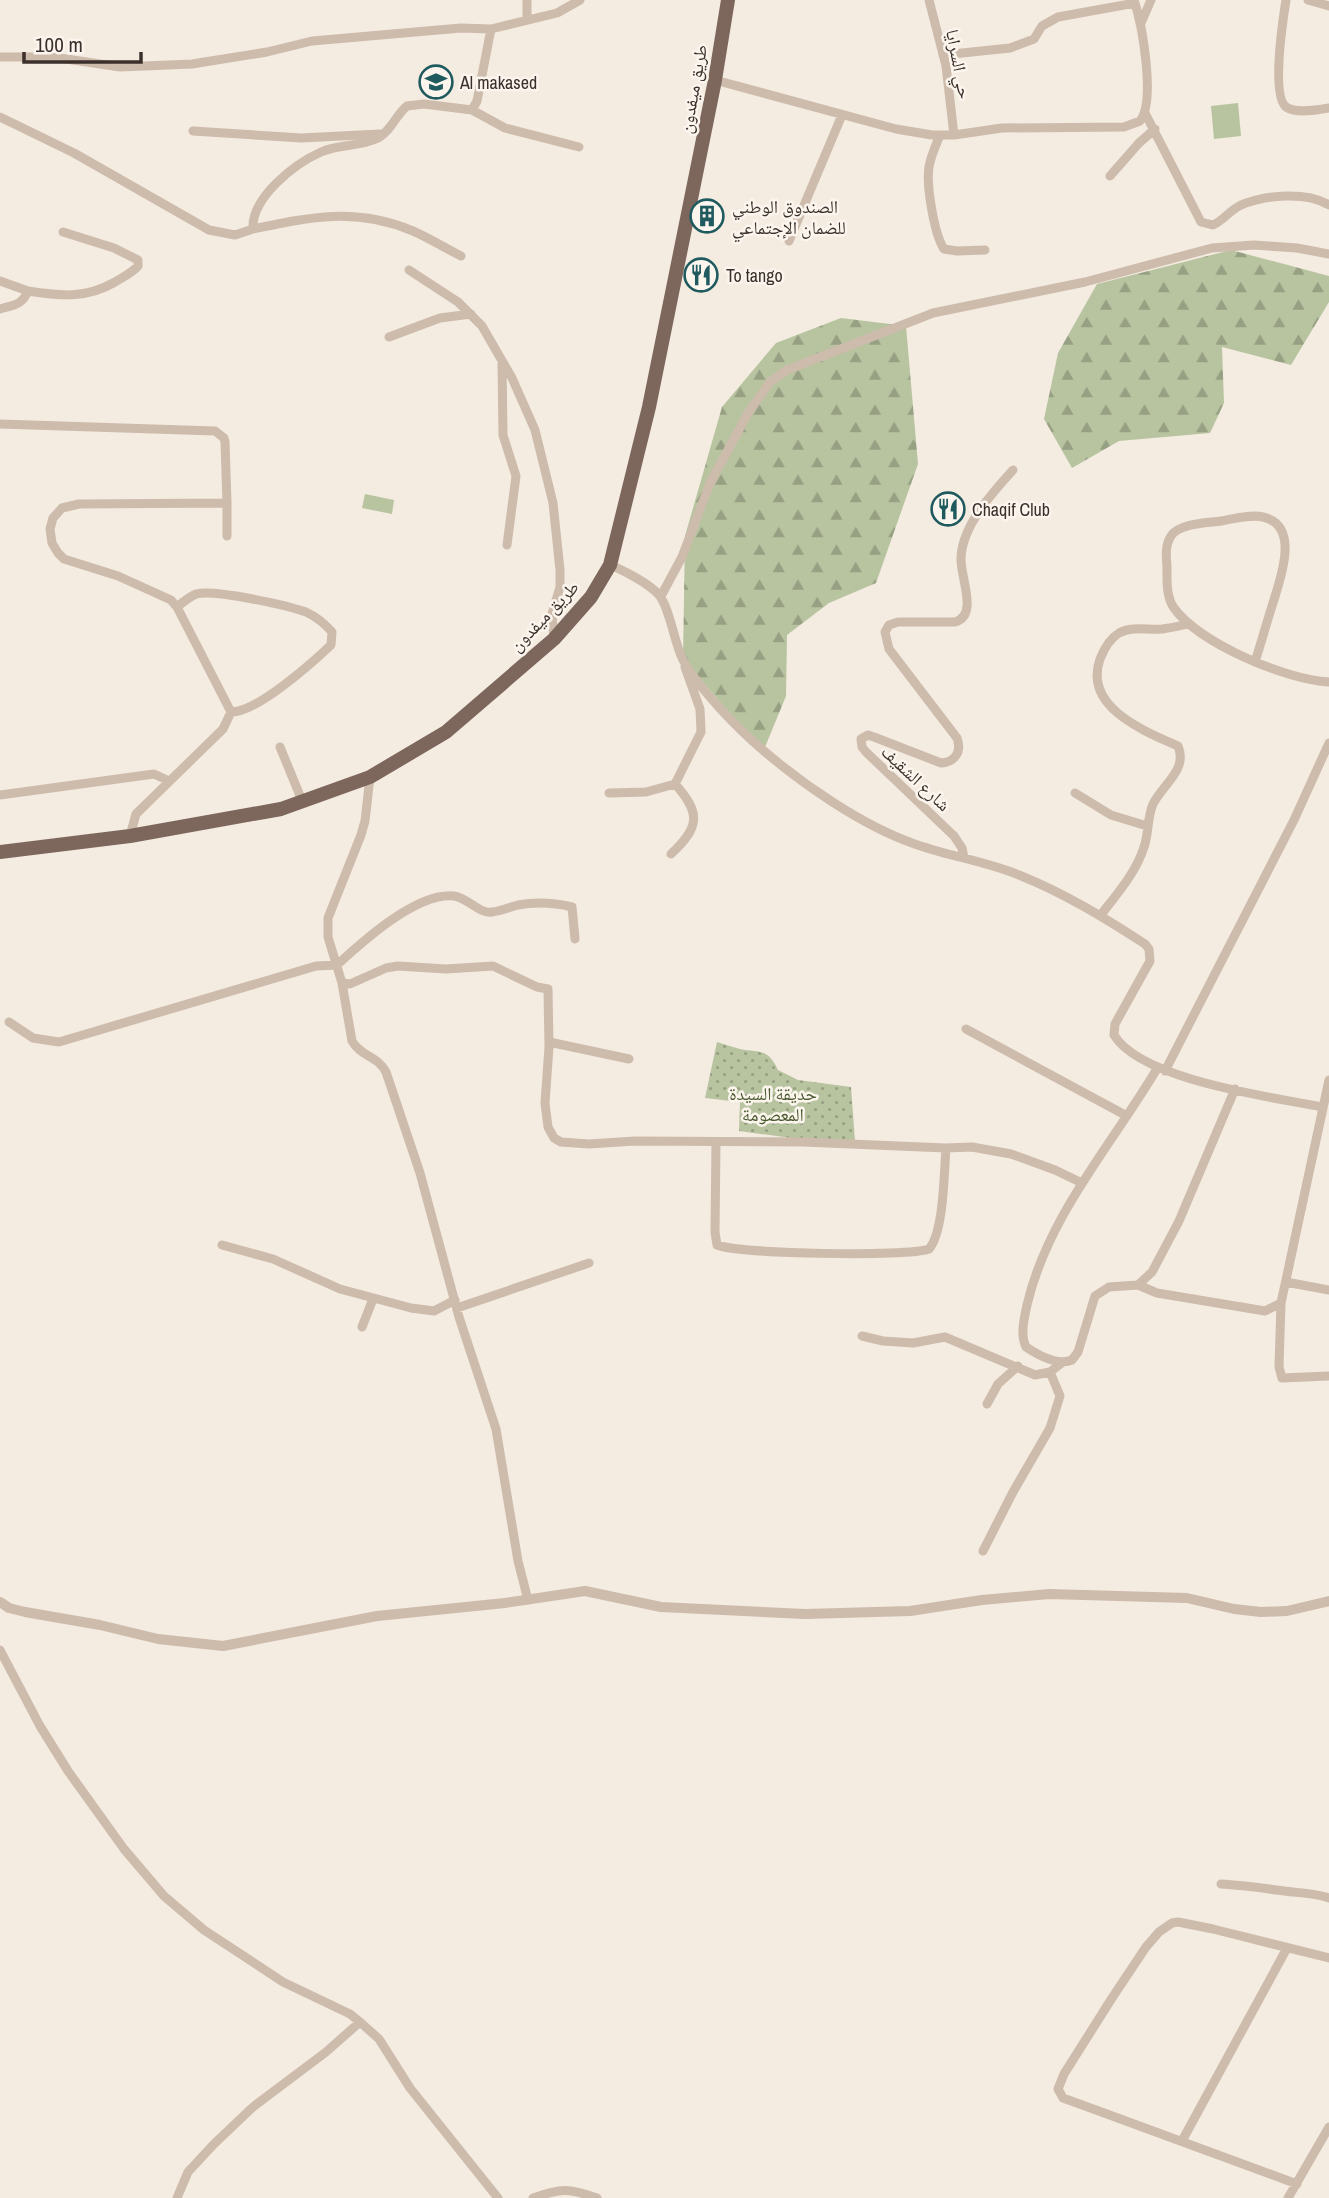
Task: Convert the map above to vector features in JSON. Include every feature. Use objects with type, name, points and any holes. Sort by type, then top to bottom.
[{"type":"main road","name":"طريق ميفدون","points":[[0,852],[130,836],[234,819],[303,803],[370,777],[446,732],[554,639],[591,597],[610,565],[649,407],[715,80],[728,0]]},
{"type":"street","points":[[527,0],[527,20]]},
{"type":"street","points":[[0,57],[35,55],[120,67],[158,67],[238,57],[323,40],[461,28],[491,29],[557,13],[580,0]]},
{"type":"street","name":"حي السرايا","points":[[929,0],[943,55],[954,135]]},
{"type":"street","points":[[1141,23],[1152,0]]},
{"type":"street","points":[[1286,0],[1280,61],[1281,100],[1294,110],[1329,108]]},
{"type":"street","points":[[1308,0],[1329,6]]},
{"type":"street","points":[[943,55],[1010,48],[1034,39],[1042,26],[1058,17],[1135,1],[1145,44],[1145,113],[1198,217],[1206,225],[1221,221],[1240,206],[1276,198],[1320,200],[1329,205]]},
{"type":"street","points":[[472,110],[477,100],[491,29]]},
{"type":"street","points":[[715,80],[909,132],[940,135],[1002,128],[1115,128],[1138,122],[1145,113]]},
{"type":"street","points":[[253,229],[255,212],[261,201],[272,188],[307,160],[321,152],[368,142],[389,131],[407,106],[424,104],[472,110],[505,128],[579,147]]},
{"type":"street","points":[[789,241],[842,115]]},
{"type":"street","points":[[0,117],[74,153],[209,230],[235,235],[311,217],[359,216],[413,231],[461,256]]},
{"type":"street","points":[[1110,176],[1155,129]]},
{"type":"street","points":[[193,131],[301,138],[383,134]]},
{"type":"street","points":[[940,135],[928,173],[932,215],[939,241],[944,249],[952,251],[985,250]]},
{"type":"street","points":[[0,281],[28,291],[63,297],[90,294],[138,266],[138,260],[124,252],[63,232]]},
{"type":"street","points":[[661,596],[682,557],[710,483],[748,413],[770,382],[787,370],[933,313],[1085,282],[1212,248],[1254,245],[1306,249],[1329,254]]},
{"type":"street","points":[[409,270],[458,302],[482,326],[535,430],[553,503],[560,579],[552,614],[554,639]]},
{"type":"street","points":[[0,309],[23,301],[28,291]]},
{"type":"street","points":[[389,337],[440,318],[471,314]]},
{"type":"street","points":[[502,361],[503,435],[516,476],[507,545]]},
{"type":"street","points":[[0,424],[215,431],[225,438],[227,536]]},
{"type":"street","name":"شارع الشقيف","points":[[964,858],[962,848],[954,836],[866,752],[861,739],[874,737],[941,763],[952,761],[957,756],[957,738],[897,660],[886,643],[885,632],[889,625],[898,622],[962,620],[967,601],[961,572],[962,550],[983,507],[1013,470]]},
{"type":"street","points":[[226,503],[79,503],[62,508],[53,518],[50,529],[52,543],[64,559],[118,576],[161,594],[177,607],[231,712]]},
{"type":"street","points":[[1255,662],[1285,560],[1282,532],[1271,520],[1255,516],[1184,527],[1174,532],[1166,550],[1168,591],[1174,608],[1188,624],[1255,662],[1314,681],[1329,682]]},
{"type":"street","points":[[609,793],[646,792],[675,784],[701,732],[699,709],[661,596],[621,569],[610,565]]},
{"type":"street","points":[[177,607],[198,594],[222,594],[306,612],[320,619],[332,632],[331,645],[312,663],[245,711],[231,712]]},
{"type":"street","points":[[1100,916],[1137,863],[1144,848],[1154,803],[1178,768],[1181,753],[1178,747],[1137,728],[1114,710],[1098,688],[1098,664],[1111,639],[1121,632],[1188,624]]},
{"type":"street","points":[[682,659],[733,721],[764,751],[860,817],[898,838],[1005,869],[1037,882],[1145,944],[1149,949],[1148,966],[1115,1024],[1114,1035],[1119,1042],[1161,1069],[1213,1086],[1322,1107]]},
{"type":"street","points":[[130,836],[136,814],[223,729],[231,712]]},
{"type":"street","points":[[1063,1362],[1040,1355],[1026,1347],[1023,1340],[1031,1288],[1042,1256],[1082,1183],[1161,1069],[1294,820],[1329,743]]},
{"type":"street","points":[[280,747],[303,803]]},
{"type":"street","points":[[0,795],[154,774],[169,781]]},
{"type":"street","points":[[370,777],[365,821],[328,918],[328,937],[342,983],[352,1041],[356,1049],[382,1062],[420,1173],[456,1304],[496,1429],[518,1561],[528,1600]]},
{"type":"street","points":[[671,855],[687,837],[693,821],[693,807],[675,784]]},
{"type":"street","points":[[1075,793],[1111,815],[1147,826]]},
{"type":"street","points":[[9,1022],[33,1038],[59,1042],[316,966],[337,965],[408,910],[430,899],[450,896],[462,898],[484,912],[522,904],[560,904],[572,907],[575,939]]},
{"type":"street","points":[[342,983],[351,984],[386,968],[398,966],[446,970],[493,966],[548,989],[549,1042],[545,1103],[548,1127],[554,1138],[571,1143],[803,1142],[972,1147],[1011,1153],[1082,1183]]},
{"type":"street","points":[[965,1029],[1127,1116]]},
{"type":"street","points":[[549,1042],[629,1059]]},
{"type":"street","points":[[1329,1080],[1282,1303],[1279,1377],[1329,1377]]},
{"type":"street","points":[[1138,1285],[1152,1272],[1179,1221],[1235,1089]]},
{"type":"street","points":[[716,1142],[717,1245],[730,1249],[783,1252],[869,1253],[929,1249],[934,1242],[938,1224],[946,1148]]},
{"type":"street","points":[[222,1245],[273,1259],[340,1289],[411,1308],[435,1311],[589,1263]]},
{"type":"street","points":[[1286,1282],[1329,1290]]},
{"type":"street","points":[[862,1336],[913,1343],[945,1336],[1035,1375],[1050,1372],[1063,1362],[1072,1360],[1078,1352],[1095,1296],[1109,1287],[1138,1285],[1157,1293],[1265,1311],[1282,1303]]},
{"type":"street","points":[[362,1327],[373,1299]]},
{"type":"street","points":[[987,1404],[998,1384],[1018,1366]]},
{"type":"street","points":[[984,1552],[1013,1492],[1050,1428],[1060,1396],[1050,1372]]},
{"type":"street","points":[[0,1602],[9,1608],[25,1612],[100,1625],[158,1639],[223,1646],[377,1616],[528,1600],[585,1591],[661,1607],[805,1614],[911,1611],[982,1600],[1049,1594],[1187,1598],[1234,1609],[1272,1612],[1329,1601]]},
{"type":"street","points":[[0,1650],[40,1727],[68,1771],[124,1849],[164,1896],[204,1930],[283,1982],[350,2014],[379,2039],[410,2088],[498,2198]]},
{"type":"street","points":[[1221,1884],[1264,1887],[1329,1898]]},
{"type":"street","points":[[1297,2184],[1063,2098],[1059,2093],[1059,2085],[1146,1947],[1166,1926],[1178,1922],[1329,1958]]},
{"type":"street","points":[[1182,2141],[1287,1948]]},
{"type":"street","points":[[177,2198],[188,2172],[253,2107],[326,2052],[360,2022]]},
{"type":"street","points":[[1288,2198],[1329,2127]]},
{"type":"street","points":[[533,2198],[562,2190],[574,2190],[597,2198]]},
{"type":"green space","points":[[1238,103],[1241,136],[1214,139],[1211,106]]},
{"type":"green space","points":[[1231,250],[1329,276],[1329,302],[1291,365],[1222,347],[1224,403],[1210,433],[1119,441],[1072,468],[1044,419],[1058,353],[1097,284]]},
{"type":"green space","points":[[841,318],[906,326],[918,464],[876,583],[829,603],[787,635],[786,696],[763,752],[683,659],[685,536],[722,407],[776,343]]},
{"type":"green space","points":[[365,494],[394,500],[392,514],[362,508]]},
{"type":"green space","name":"حديقة السيدة المعصومة","points":[[717,1042],[763,1053],[771,1058],[778,1070],[798,1080],[851,1087],[855,1141],[798,1139],[739,1131],[740,1102],[705,1098]]},
{"type":"place","name":"Al makased","points":[[436,82]]},
{"type":"place","name":"الصندوق الوطني للضمان الإجتماعي","points":[[707,216]]},
{"type":"place","name":"To tango","points":[[701,275]]},
{"type":"place","name":"Chaqif Club","points":[[948,509]]}]
